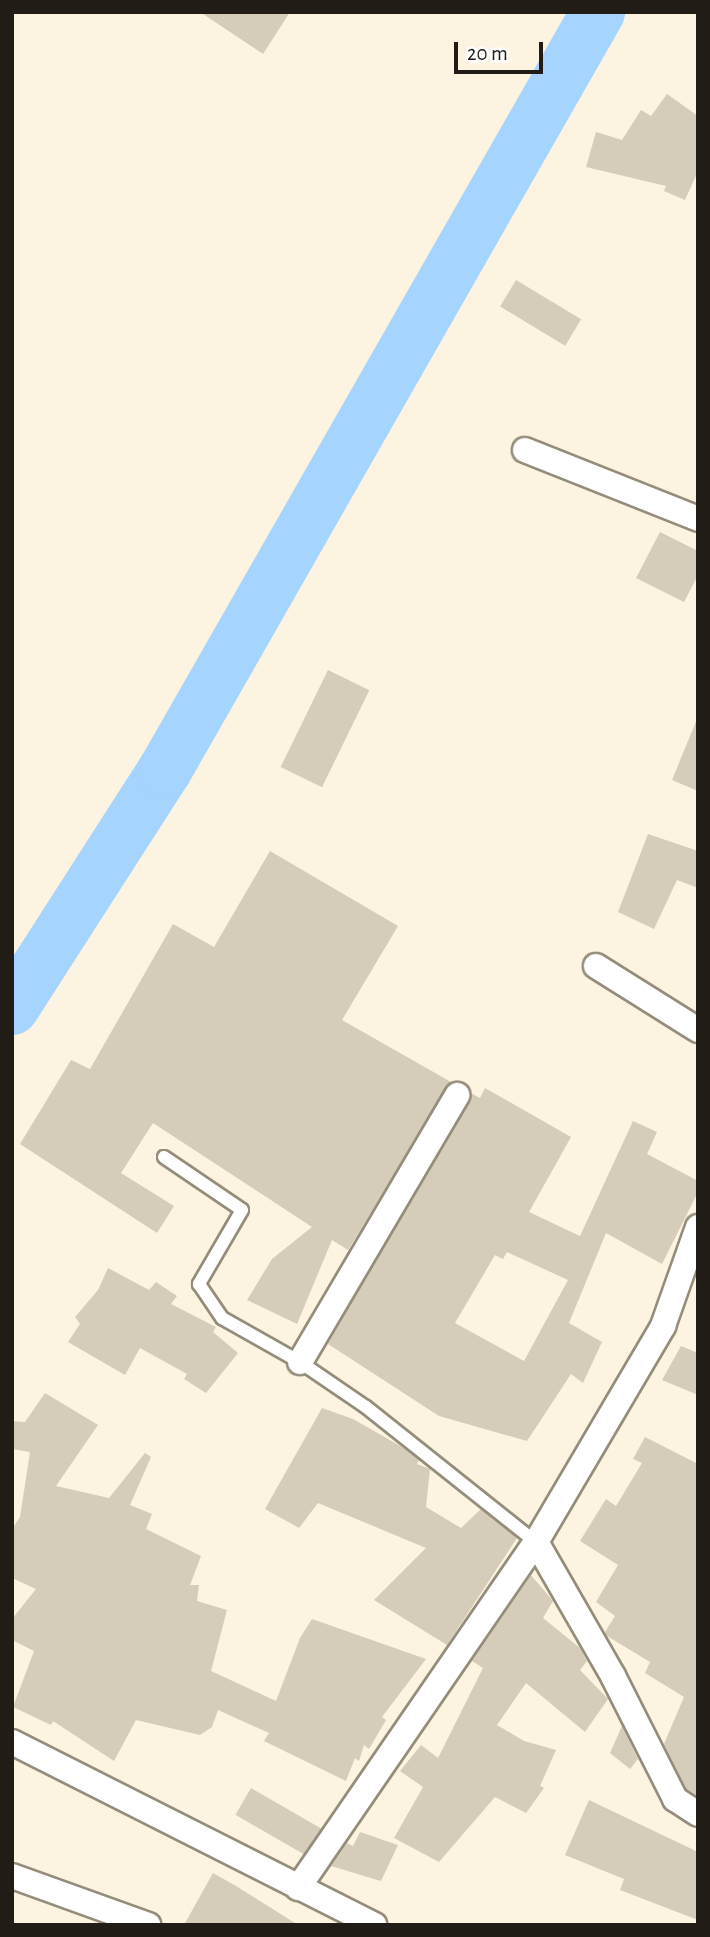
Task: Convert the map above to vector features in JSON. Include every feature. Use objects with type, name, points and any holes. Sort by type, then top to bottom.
[{"type":"street","points":[[525,450],[698,519]]},
{"type":"street","points":[[596,966],[698,1030]]},
{"type":"street","points":[[300,1362],[457,1095]]},
{"type":"street","points":[[298,1888],[536,1542],[663,1326],[698,1227]]},
{"type":"street","points":[[536,1542],[613,1676],[674,1799],[698,1814]]},
{"type":"street","points":[[12,1742],[374,1925]]},
{"type":"street","points":[[12,1876],[148,1925]]},
{"type":"lane","points":[[164,1157],[242,1210],[199,1284],[222,1318],[300,1362],[366,1407],[536,1542]]},
{"type":"building","points":[[200,12],[290,12],[263,54]]},
{"type":"building","points":[[667,94],[698,116],[698,171],[685,200],[664,191],[666,186],[586,167],[596,132],[622,140],[641,110],[651,116]]},
{"type":"building","points":[[516,280],[581,319],[565,346],[500,307]]},
{"type":"building","points":[[660,532],[698,551],[698,575],[684,602],[636,578]]},
{"type":"building","points":[[328,670],[369,690],[322,787],[281,767]]},
{"type":"building","points":[[698,719],[698,791],[672,780]]},
{"type":"building","points":[[648,834],[698,851],[698,888],[677,880],[654,929],[618,912]]},
{"type":"building","points":[[270,851],[398,926],[342,1020],[451,1082],[348,1250],[332,1240],[297,1324],[247,1300],[272,1259],[312,1227],[153,1123],[121,1173],[174,1206],[157,1233],[20,1144],[71,1060],[90,1069],[173,924],[214,947]]},
{"type":"building","points":[[485,1088],[571,1137],[529,1212],[580,1236],[633,1121],[657,1132],[647,1154],[698,1181],[698,1192],[662,1264],[606,1233],[569,1323],[602,1342],[583,1383],[571,1374],[527,1441],[439,1416],[328,1344],[471,1093],[480,1098]],"holes":[[[507,1252],[568,1280],[524,1361],[455,1323],[495,1255],[503,1259]]]},
{"type":"building","points":[[108,1268],[149,1290],[156,1282],[177,1296],[171,1304],[216,1327],[213,1332],[238,1353],[206,1393],[184,1379],[187,1374],[140,1348],[125,1375],[68,1342],[80,1324],[75,1317],[98,1290]]},
{"type":"building","points":[[681,1346],[698,1353],[698,1395],[662,1380]]},
{"type":"building","points":[[45,1393],[98,1425],[56,1486],[109,1498],[145,1453],[151,1457],[130,1505],[152,1514],[146,1529],[201,1556],[190,1585],[199,1585],[197,1601],[227,1610],[211,1671],[276,1701],[300,1638],[312,1619],[426,1659],[382,1717],[386,1720],[369,1749],[364,1745],[359,1761],[355,1758],[346,1781],[264,1741],[269,1733],[218,1710],[212,1727],[200,1735],[136,1720],[114,1761],[53,1721],[51,1725],[13,1707],[34,1651],[12,1640],[12,1619],[36,1589],[12,1578],[12,1529],[20,1517],[30,1452],[12,1449],[12,1421],[25,1422]]},
{"type":"building","points":[[322,1408],[353,1419],[402,1447],[419,1460],[417,1464],[430,1469],[426,1507],[461,1528],[481,1509],[517,1538],[447,1645],[374,1600],[426,1548],[318,1503],[299,1528],[265,1509]]},
{"type":"building","points":[[645,1437],[698,1464],[698,1796],[686,1789],[664,1744],[684,1697],[645,1673],[650,1662],[607,1636],[605,1632],[615,1616],[596,1602],[618,1565],[580,1541],[606,1499],[616,1506],[642,1463],[633,1459]]},
{"type":"building","points":[[531,1575],[553,1601],[543,1618],[580,1648],[587,1661],[580,1670],[608,1699],[585,1732],[526,1683],[497,1725],[524,1741],[556,1750],[540,1786],[544,1788],[526,1813],[495,1797],[439,1862],[394,1838],[423,1787],[400,1771],[421,1745],[438,1758],[483,1668],[472,1661]]},
{"type":"building","points":[[622,1726],[638,1759],[630,1769],[610,1753]]},
{"type":"building","points":[[251,1788],[321,1828],[306,1855],[236,1815]]},
{"type":"building","points":[[589,1800],[698,1852],[698,1920],[620,1890],[624,1879],[565,1855]]},
{"type":"building","points":[[360,1832],[398,1845],[381,1881],[331,1866],[347,1843],[353,1846]]},
{"type":"building","points":[[213,1873],[236,1886],[298,1925],[184,1925]]},
{"type":"waterway","points":[[12,1008],[165,770],[598,12]]}]
